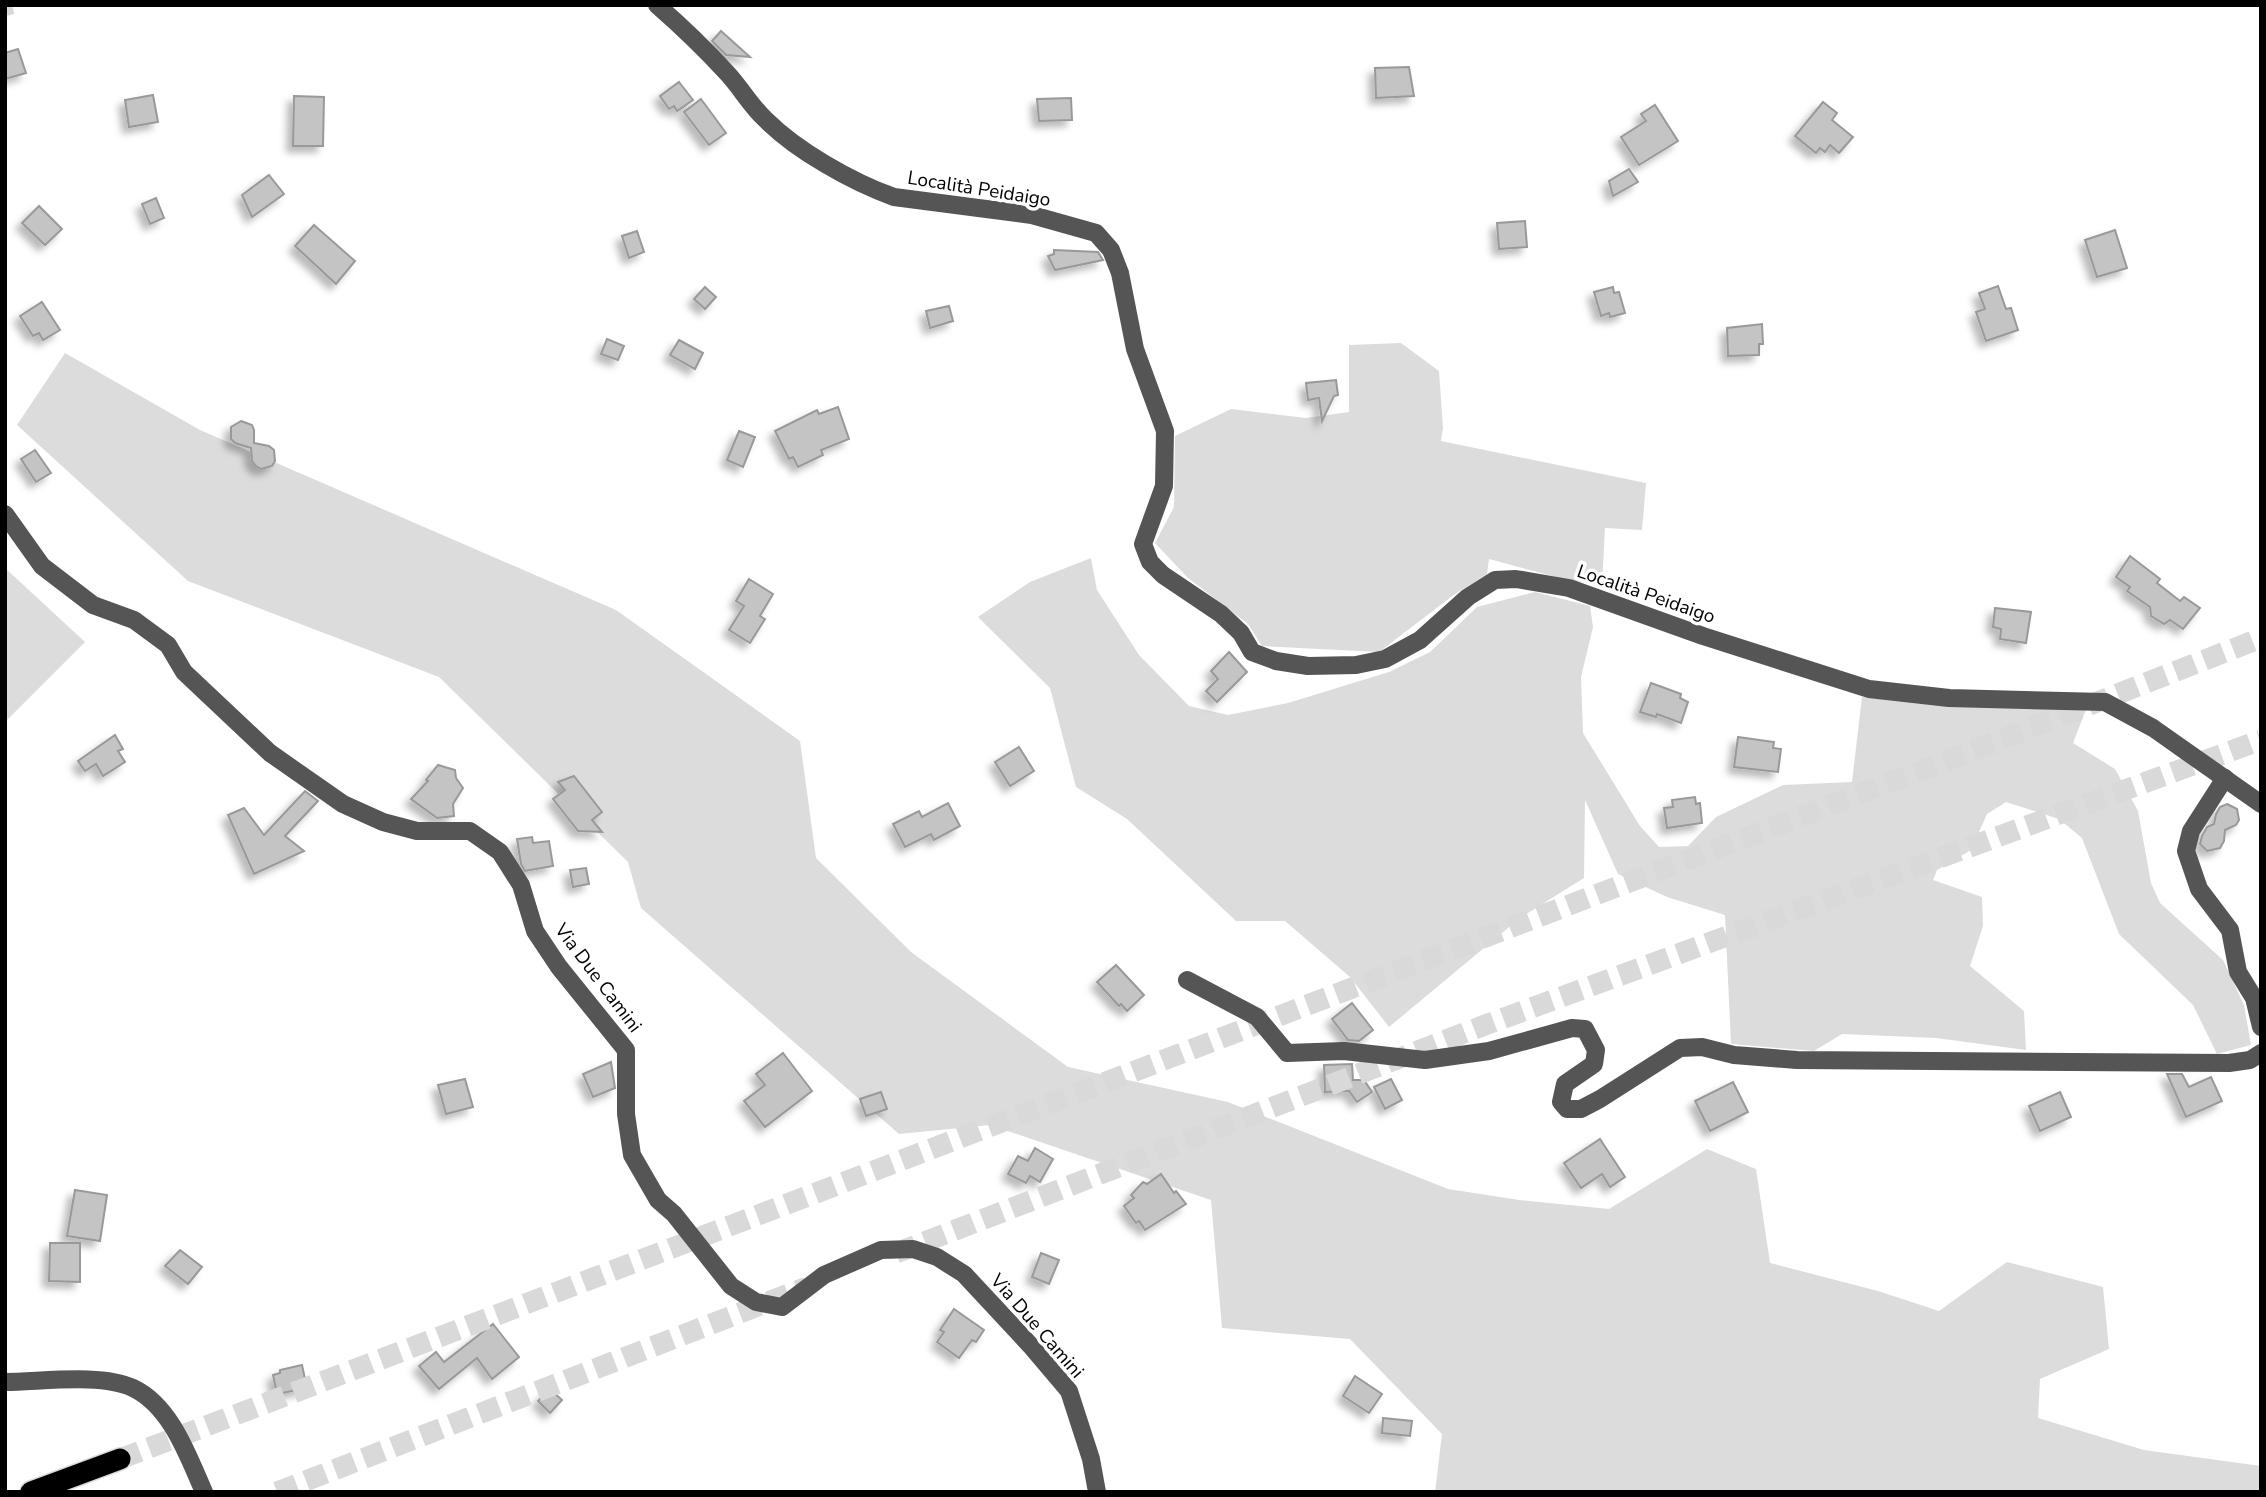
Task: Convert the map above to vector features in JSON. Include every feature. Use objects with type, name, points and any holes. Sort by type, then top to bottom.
[{"type":"highway","points":[[31,1492],[120,1459]]},
{"type":"street","name":"Località Peidaigo","points":[[657,5],[729,75],[748,103],[767,122],[817,158],[873,190],[894,197],[1032,215],[1096,233],[1111,250],[1120,273],[1135,349],[1165,431],[1164,486],[1143,544],[1150,562],[1163,575],[1221,614],[1241,633],[1252,652],[1276,661],[1308,666],[1356,664],[1385,659],[1420,640],[1468,597],[1495,580],[1516,579],[1569,588],[1703,636],[1869,689],[1949,698],[2105,702],[2152,728],[2261,804]]},
{"type":"street","name":"Via Due Camini","points":[[5,514],[42,566],[93,605],[134,620],[168,645],[184,672],[270,753],[343,804],[383,822],[417,831],[470,831],[500,852],[521,885],[535,930],[559,967],[626,1051],[626,1114],[632,1155],[658,1200],[674,1214],[731,1286],[756,1302],[782,1307],[824,1275],[881,1251],[912,1249],[937,1257],[964,1274],[1069,1391],[1091,1459],[1097,1492]]},
{"type":"street","points":[[2225,778],[2190,831],[2186,851],[2199,889],[2230,930],[2238,972],[2253,998],[2261,1027]]},
{"type":"street","points":[[1187,980],[1258,1017],[1286,1053],[1344,1051],[1425,1060],[1489,1051],[1572,1028],[1585,1028],[1597,1050],[1594,1063],[1565,1084],[1561,1102],[1567,1109],[1581,1108],[1600,1099],[1680,1048],[1702,1047],[1734,1055],[1811,1060],[2230,1063],[2250,1060],[2261,1053]]},
{"type":"street","points":[[5,1382],[99,1380],[132,1387],[152,1401],[168,1421],[204,1492]]},
{"type":"shaded area","points":[[1401,343],[1439,371],[1443,428],[1441,441],[1646,483],[1642,530],[1605,528],[1602,585],[1571,581],[1489,559],[1487,574],[1455,594],[1379,652],[1262,646],[1248,624],[1188,578],[1155,543],[1174,507],[1175,436],[1231,409],[1306,418],[1349,412],[1349,345]]},
{"type":"shaded area","points":[[65,353],[200,430],[616,610],[800,741],[816,858],[911,952],[1068,1067],[1228,1102],[1448,1189],[1519,1200],[1609,1209],[1707,1149],[1756,1169],[1770,1263],[1878,1291],[1939,1311],[2007,1262],[2103,1287],[2109,1349],[2040,1379],[2038,1418],[2144,1450],[2261,1466],[2261,1492],[1435,1492],[1442,1434],[1350,1339],[1222,1328],[1211,1200],[990,1125],[899,1134],[641,908],[628,862],[439,677],[188,581],[17,425]]},
{"type":"shaded area","points":[[1091,558],[1097,590],[1139,655],[1189,706],[1228,715],[1288,703],[1389,672],[1430,652],[1477,607],[1535,592],[1590,606],[1593,627],[1581,677],[1583,733],[1640,826],[1659,847],[1688,846],[1716,817],[1783,785],[1852,782],[1862,697],[1975,705],[2087,707],[2073,743],[2115,769],[2138,811],[2151,883],[2160,903],[2223,960],[2244,1005],[2251,1045],[2217,1054],[2193,1005],[2119,934],[2082,838],[2059,819],[2006,802],[1987,814],[1971,850],[1937,870],[1933,880],[1982,897],[1983,926],[1970,966],[2024,1011],[2026,1050],[1936,1038],[1842,1034],[1814,1051],[1731,1044],[1725,915],[1667,897],[1618,874],[1585,800],[1584,878],[1520,918],[1389,1027],[1350,977],[1285,921],[1236,921],[1127,819],[1076,787],[1050,688],[978,617],[1030,582]]},
{"type":"shaded area","points":[[5,568],[85,642],[5,722]]},
{"type":"building","points":[[721,31],[750,57],[726,55],[712,41]]},
{"type":"building","points":[[18,49],[26,73],[5,79],[5,53]]},
{"type":"building","points":[[1409,67],[1414,96],[1376,98],[1375,68]]},
{"type":"building","points":[[679,82],[693,100],[677,111],[674,106],[669,109],[660,96]]},
{"type":"building","points":[[153,95],[158,122],[129,127],[125,100]]},
{"type":"building","points":[[294,96],[324,97],[323,146],[293,146]]},
{"type":"building","points":[[1071,98],[1072,120],[1039,121],[1037,99]]},
{"type":"building","points":[[701,99],[726,133],[709,145],[684,112]]},
{"type":"building","points":[[1823,102],[1837,113],[1832,120],[1853,137],[1839,153],[1830,145],[1825,152],[1820,148],[1816,153],[1795,136]]},
{"type":"building","points":[[1655,105],[1678,141],[1639,165],[1621,137],[1646,121],[1641,114]]},
{"type":"building","points":[[1629,169],[1638,182],[1613,196],[1609,181]]},
{"type":"building","points":[[269,175],[284,194],[252,217],[242,195]]},
{"type":"building","points":[[156,198],[164,218],[150,224],[142,204]]},
{"type":"building","points":[[39,206],[62,229],[45,245],[22,223]]},
{"type":"building","points":[[1525,221],[1527,247],[1499,249],[1497,223]]},
{"type":"building","points":[[314,225],[355,261],[336,284],[295,246]]},
{"type":"building","points":[[2115,230],[2127,268],[2097,277],[2085,240]]},
{"type":"building","points":[[637,231],[644,252],[629,258],[622,236]]},
{"type":"building","points":[[1054,250],[1098,252],[1103,260],[1055,270],[1048,256],[1054,254]]},
{"type":"building","points":[[1998,286],[2006,309],[2011,308],[2018,330],[1986,341],[1976,312],[1985,309],[1979,293]]},
{"type":"building","points":[[705,287],[716,297],[705,309],[694,299]]},
{"type":"building","points":[[1613,287],[1614,293],[1619,292],[1625,313],[1610,317],[1609,313],[1601,316],[1594,292]]},
{"type":"building","points":[[42,302],[60,330],[43,340],[39,333],[33,336],[20,316]]},
{"type":"building","points":[[949,306],[953,321],[930,328],[926,311]]},
{"type":"building","points":[[1762,324],[1763,344],[1759,344],[1759,355],[1728,356],[1727,328]]},
{"type":"building","points":[[607,339],[624,346],[618,360],[601,354]]},
{"type":"building","points":[[679,340],[703,353],[695,369],[670,355]]},
{"type":"building","points":[[1336,380],[1338,395],[1334,396],[1322,421],[1319,398],[1308,400],[1306,383]]},
{"type":"building","points":[[838,407],[849,439],[821,450],[823,455],[798,467],[793,457],[789,459],[775,431],[817,410],[819,414]]},
{"type":"building","points":[[241,421],[252,425],[254,443],[269,446],[274,450],[275,461],[272,466],[261,469],[256,466],[252,461],[251,448],[231,439],[231,427]]},
{"type":"building","points":[[739,431],[755,437],[743,467],[727,460]]},
{"type":"building","points":[[35,450],[51,473],[36,482],[21,459]]},
{"type":"building","points":[[2130,556],[2160,579],[2157,583],[2180,601],[2184,597],[2200,608],[2183,629],[2170,620],[2164,624],[2151,616],[2150,607],[2127,591],[2130,587],[2116,577]]},
{"type":"building","points":[[749,579],[773,594],[760,616],[765,619],[750,643],[729,630],[744,606],[736,601]]},
{"type":"building","points":[[1995,608],[2031,612],[2026,643],[2000,639],[2001,629],[1993,627]]},
{"type":"building","points":[[1229,652],[1247,672],[1217,702],[1206,691],[1218,679],[1211,671]]},
{"type":"building","points":[[1651,683],[1681,694],[1680,698],[1688,702],[1681,723],[1657,714],[1656,717],[1640,712]]},
{"type":"building","points":[[115,735],[123,749],[118,751],[125,762],[103,776],[96,764],[85,771],[78,761]]},
{"type":"building","points":[[1738,737],[1774,742],[1773,748],[1781,749],[1778,772],[1734,767]]},
{"type":"building","points":[[1019,747],[1034,771],[1010,786],[995,762]]},
{"type":"building","points":[[438,765],[455,770],[456,778],[463,788],[453,804],[454,816],[437,818],[411,799],[428,781],[426,780]]},
{"type":"building","points":[[574,776],[602,812],[592,820],[602,832],[578,831],[553,799],[565,790],[558,782]]},
{"type":"building","points":[[305,791],[318,801],[285,836],[304,851],[254,874],[228,815],[244,808],[264,835]]},
{"type":"building","points":[[1695,797],[1696,804],[1700,803],[1702,823],[1667,828],[1664,808],[1673,807],[1672,800]]},
{"type":"building","points":[[948,803],[960,826],[934,840],[931,834],[905,847],[893,824],[919,811],[922,817]]},
{"type":"building","points":[[2227,804],[2237,809],[2239,820],[2236,825],[2225,830],[2220,848],[2207,851],[2200,844],[2202,836],[2207,827],[2214,824],[2220,807]]},
{"type":"building","points":[[532,837],[533,843],[549,841],[553,866],[525,871],[521,864],[517,839]]},
{"type":"building","points":[[586,868],[589,884],[573,887],[570,870]]},
{"type":"building","points":[[1116,965],[1144,995],[1127,1011],[1097,982]]},
{"type":"building","points":[[1352,1003],[1373,1030],[1359,1041],[1348,1040],[1332,1019]]},
{"type":"building","points":[[783,1053],[812,1091],[765,1127],[744,1101],[765,1085],[756,1074]]},
{"type":"building","points":[[611,1062],[615,1088],[593,1097],[583,1074]]},
{"type":"building","points":[[1352,1064],[1353,1080],[1364,1080],[1372,1092],[1357,1102],[1349,1091],[1325,1092],[1324,1065]]},
{"type":"building","points":[[2167,1074],[2182,1074],[2189,1087],[2211,1077],[2222,1101],[2186,1117]]},
{"type":"building","points":[[465,1079],[473,1107],[446,1114],[438,1085]]},
{"type":"building","points":[[1391,1079],[1402,1100],[1385,1109],[1374,1087]]},
{"type":"building","points":[[1733,1082],[1748,1112],[1710,1131],[1695,1101]]},
{"type":"building","points":[[881,1092],[887,1109],[866,1116],[860,1099]]},
{"type":"building","points":[[2060,1092],[2071,1117],[2040,1131],[2029,1106]]},
{"type":"building","points":[[1600,1139],[1625,1177],[1610,1187],[1602,1174],[1581,1188],[1564,1163]]},
{"type":"building","points":[[1035,1148],[1053,1159],[1040,1182],[1030,1176],[1026,1183],[1008,1174],[1018,1156],[1028,1161]]},
{"type":"building","points":[[1161,1174],[1174,1193],[1176,1191],[1186,1204],[1145,1230],[1139,1221],[1136,1223],[1124,1206],[1134,1198],[1131,1195],[1143,1182],[1147,1184]]},
{"type":"building","points":[[75,1190],[107,1195],[100,1241],[67,1236]]},
{"type":"building","points":[[50,1243],[80,1243],[80,1282],[49,1281]]},
{"type":"building","points":[[180,1250],[202,1267],[188,1284],[165,1266]]},
{"type":"building","points":[[1041,1253],[1059,1260],[1049,1284],[1032,1277]]},
{"type":"building","points":[[954,1309],[984,1330],[976,1342],[972,1340],[959,1358],[937,1342],[944,1332],[940,1330]]},
{"type":"building","points":[[493,1324],[519,1357],[492,1379],[477,1358],[439,1389],[419,1366],[436,1352],[444,1362]]},
{"type":"building","points":[[302,1365],[307,1388],[277,1394],[273,1375],[280,1373],[280,1370]]},
{"type":"building","points":[[1355,1376],[1382,1394],[1369,1413],[1343,1396]]},
{"type":"building","points":[[550,1389],[562,1400],[550,1413],[538,1401]]},
{"type":"building","points":[[1383,1418],[1412,1421],[1410,1436],[1382,1433]]},
{"type":"tunnel","points":[[5,7],[12,5]]},
{"type":"tunnel","points":[[120,1459],[2261,638]]},
{"type":"tunnel","points":[[896,1253],[1485,1025],[2261,740]]},
{"type":"tunnel","points":[[277,1492],[807,1287]]}]
